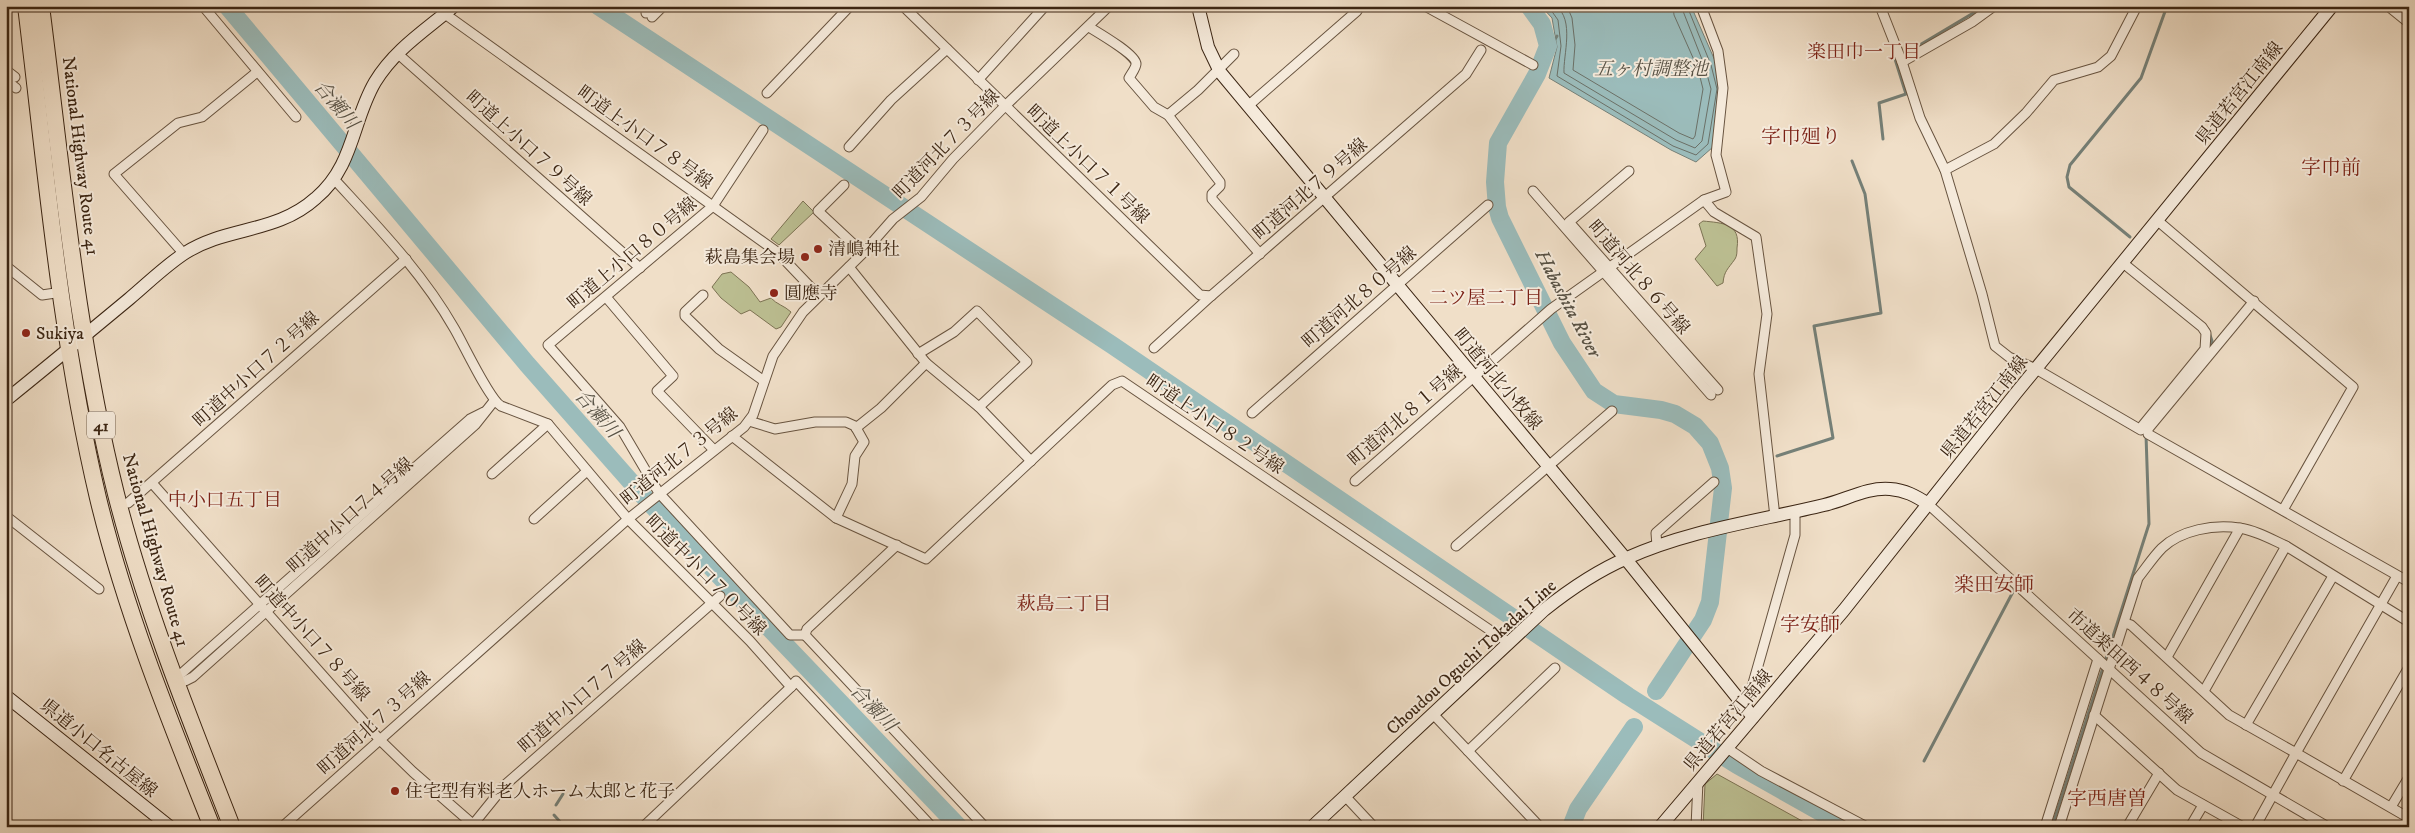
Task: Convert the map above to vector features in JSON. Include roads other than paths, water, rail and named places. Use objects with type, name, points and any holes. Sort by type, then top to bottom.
[{"type":"highway","name":"National Highway Route 41","points":[[26,6],[62,292],[88,454],[114,555],[156,680],[212,827]]},
{"type":"highway","name":"National Highway Route 41","points":[[42,6],[84,335],[113,482],[141,581],[164,652],[232,827]]},
{"type":"street","points":[[203,6],[296,117]]},
{"type":"street","points":[[650,12],[663,6]]},
{"type":"street","points":[[767,93],[850,6]]},
{"type":"street","name":"町道上小口７１号線","points":[[903,6],[1200,295],[1211,296]]},
{"type":"street","points":[[978,80],[1045,6]]},
{"type":"street","name":"町道河北７３号線","points":[[282,827],[628,519],[749,421],[773,356],[802,312],[863,254],[898,216],[915,203],[1005,106],[1109,6]]},
{"type":"street","name":"町道河北小牧線","points":[[1198,6],[1208,48],[1219,69],[1625,558],[1750,712]]},
{"type":"street","points":[[1249,105],[1358,11],[1360,6]]},
{"type":"street","points":[[1426,6],[1532,65]]},
{"type":"street","name":"町道河北８１号線","points":[[1355,481],[1551,309],[1690,209],[1704,200],[1726,192],[1716,155],[1723,88],[1718,51],[1701,6]]},
{"type":"street","points":[[1880,6],[1902,62],[1920,118],[1945,170],[1996,346],[2010,357],[2036,369],[2141,430],[2142,425],[2205,349],[2207,339],[2202,327],[2123,263]]},
{"type":"street","points":[[1902,62],[1972,22],[1994,6]]},
{"type":"street","points":[[1945,170],[1994,144],[2054,80],[2098,67],[2111,56],[2137,6]]},
{"type":"street","name":"県道若宮江南線","points":[[1660,827],[1727,748],[1750,712],[1844,610],[2036,369],[2332,6]]},
{"type":"street","points":[[2388,6],[2409,23]]},
{"type":"street","points":[[6,400],[184,254],[219,237],[264,227],[284,220],[317,198],[334,179],[342,166],[353,141],[370,91],[397,53],[450,10]]},
{"type":"street","name":"町道上小口７８号線","points":[[450,10],[777,252],[819,296]]},
{"type":"street","points":[[1089,27],[1133,57],[1136,65],[1129,78],[1154,107],[1168,115],[1220,182],[1220,186],[1212,194],[1212,199],[1260,254]]},
{"type":"street","points":[[849,147],[891,100],[947,49]]},
{"type":"street","name":"町道河北７９号線","points":[[1154,348],[1466,74],[1481,50]]},
{"type":"street","name":"町道上小口７９号線","points":[[397,53],[640,268]]},
{"type":"street","points":[[1168,115],[1198,90],[1234,54]]},
{"type":"street","points":[[6,70],[16,88]]},
{"type":"street","points":[[184,254],[114,174],[178,123],[202,117],[257,72]]},
{"type":"street","name":"町道上小口８０号線","points":[[657,494],[620,427],[548,345],[713,206],[763,130]]},
{"type":"street","name":"町道河北８６号線","points":[[1561,223],[1628,168],[1569,222],[1606,269]]},
{"type":"street","points":[[334,179],[406,259],[439,302],[494,401]]},
{"type":"street","points":[[844,186],[818,211],[863,254]]},
{"type":"street","points":[[1533,192],[1606,269],[1714,392]]},
{"type":"street","points":[[1704,200],[1714,212],[1756,237],[1767,314],[1759,374],[1775,516]]},
{"type":"street","name":"町道河北８０号線","points":[[1252,413],[1488,205]]},
{"type":"street","points":[[2158,221],[2353,387],[2283,510]]},
{"type":"street","name":"町道中小口７２号線","points":[[128,503],[406,259]]},
{"type":"street","points":[[6,266],[42,295],[62,292]]},
{"type":"street","points":[[849,267],[926,363],[979,407],[1031,461]]},
{"type":"street","points":[[703,295],[686,312],[685,316],[719,349],[764,381]]},
{"type":"street","points":[[606,297],[673,376],[657,391],[714,450]]},
{"type":"street","points":[[2254,301],[2148,429],[2148,434],[2409,582]]},
{"type":"street","points":[[918,354],[954,332],[977,311],[1027,362],[979,407]]},
{"type":"street","points":[[856,428],[881,408],[926,363]]},
{"type":"street","name":"町道上小口８２号線","points":[[896,545],[926,559],[1112,385],[1123,381],[1514,638]]},
{"type":"street","name":"町道中小口７４号線","points":[[184,677],[264,608],[470,419],[488,409],[494,401]]},
{"type":"street","name":"町道中小口７０号線","points":[[494,401],[501,406],[548,424],[628,519],[711,605],[750,641],[791,686],[796,682],[932,827]]},
{"type":"street","points":[[1456,546],[1612,411]]},
{"type":"street","points":[[749,421],[775,430],[833,420],[846,422],[856,428],[864,442],[855,456],[852,484],[836,518]]},
{"type":"street","points":[[492,474],[548,424]]},
{"type":"street","points":[[732,436],[836,518],[896,545],[807,629],[805,636]]},
{"type":"street","points":[[534,519],[587,471]]},
{"type":"street","points":[[1657,546],[1656,533],[1714,482]]},
{"type":"street","name":"町道中小口７８号線","points":[[152,483],[380,740],[474,826]]},
{"type":"street","name":"Choudou Oguchi Tokadai Line","points":[[1312,827],[1532,621],[1580,583],[1625,558],[1657,546],[1705,532],[1795,512],[1881,489],[1912,494],[1928,504]]},
{"type":"street","points":[[657,494],[790,635],[805,636],[985,827]]},
{"type":"street","name":"市道楽田西４８号線","points":[[1928,504],[2201,753],[2328,827]]},
{"type":"street","points":[[1750,712],[1795,535],[1795,512]]},
{"type":"street","points":[[6,516],[99,589]]},
{"type":"street","points":[[2060,827],[2138,578],[2163,547],[2179,536],[2198,530],[2218,527],[2240,528],[2286,546],[2409,622]]},
{"type":"street","points":[[2167,657],[2240,528]]},
{"type":"street","points":[[2204,691],[2286,546]]},
{"type":"street","points":[[2246,725],[2333,576]]},
{"type":"street","points":[[2255,827],[2397,576]]},
{"type":"street","name":"町道中小口７７号線","points":[[474,826],[505,785],[720,596]]},
{"type":"street","points":[[2125,623],[2131,625],[2229,715],[2409,818]]},
{"type":"street","points":[[2045,827],[2098,659]]},
{"type":"street","points":[[2342,780],[2409,666]]},
{"type":"street","points":[[1468,751],[1555,668]]},
{"type":"street","points":[[643,827],[791,686]]},
{"type":"street","name":"県道小口名古屋線","points":[[6,696],[170,827]]},
{"type":"street","points":[[1433,714],[1540,827]]},
{"type":"street","points":[[2094,714],[2177,790],[2243,827]]},
{"type":"street","points":[[1727,748],[1761,771],[1867,827]]},
{"type":"street","points":[[2127,827],[2159,773]]},
{"type":"street","points":[[2391,807],[2409,777]]},
{"type":"street","points":[[1696,827],[1698,781]]},
{"type":"street","points":[[1345,796],[1374,827]]},
{"type":"street","points":[[2190,827],[2203,805]]},
{"type":"water","name":"五ヶ村調整池","points":[[1541,6],[1691,6],[1716,63],[1722,89],[1713,147],[1696,162],[1671,150],[1549,78],[1557,47],[1552,18]]},
{"type":"waterway","name":"合瀬川","points":[[227,6],[527,364],[646,499],[959,827]]},
{"type":"waterway","points":[[598,6],[1112,345],[1628,696],[1737,765],[1847,827]]},
{"type":"waterway","name":"Habashita River","points":[[1529,6],[1542,24],[1548,46],[1537,74],[1498,143],[1495,182],[1500,218],[1562,343],[1594,391],[1614,404],[1661,410],[1675,414],[1695,426],[1710,443],[1720,468],[1723,488],[1710,602],[1703,620],[1656,691]]},
{"type":"waterway","points":[[1908,52],[1985,6]]},
{"type":"waterway","points":[[2130,237],[2069,187],[2067,177],[2070,165],[2141,78],[2167,6]]},
{"type":"waterway","name":"Habashita River","points":[[1546,54],[1557,36]]},
{"type":"waterway","points":[[1883,139],[1879,103],[1906,94],[1895,59]]},
{"type":"waterway","points":[[1777,456],[1833,438],[1814,326],[1881,313],[1865,194],[1852,161]]},
{"type":"waterway","points":[[2208,329],[2212,341],[2210,349]]},
{"type":"waterway","points":[[2052,827],[2149,524],[2146,435]]},
{"type":"waterway","points":[[1924,761],[2015,588]]},
{"type":"waterway","name":"Habashita River","points":[[1571,827],[1578,809],[1634,727]]},
{"type":"waterway","points":[[556,805],[563,794]]},
{"type":"waterway","points":[[554,815],[562,824],[559,827]]},
{"type":"place","name":"清嶋神社","points":[[818,249]]},
{"type":"place","name":"萩島集会場","points":[[805,257]]},
{"type":"place","name":"圓應寺","points":[[774,293]]},
{"type":"place","name":"Sukiya","points":[[26,333]]},
{"type":"place","name":"住宅型有料老人ホーム太郎と花子","points":[[395,791]]},
{"type":"district","name":"楽田巾一丁目","points":[[1864,51]]},
{"type":"district","name":"字巾廻り","points":[[1801,136]]},
{"type":"district","name":"字巾前","points":[[2331,167]]},
{"type":"district","name":"二ツ屋二丁目","points":[[1486,297]]},
{"type":"district","name":"中小口五丁目","points":[[225,499]]},
{"type":"district","name":"楽田安師","points":[[1994,584]]},
{"type":"district","name":"萩島二丁目","points":[[1064,603]]},
{"type":"district","name":"字安師","points":[[1810,624]]},
{"type":"district","name":"字西唐曽","points":[[2107,798]]}]
